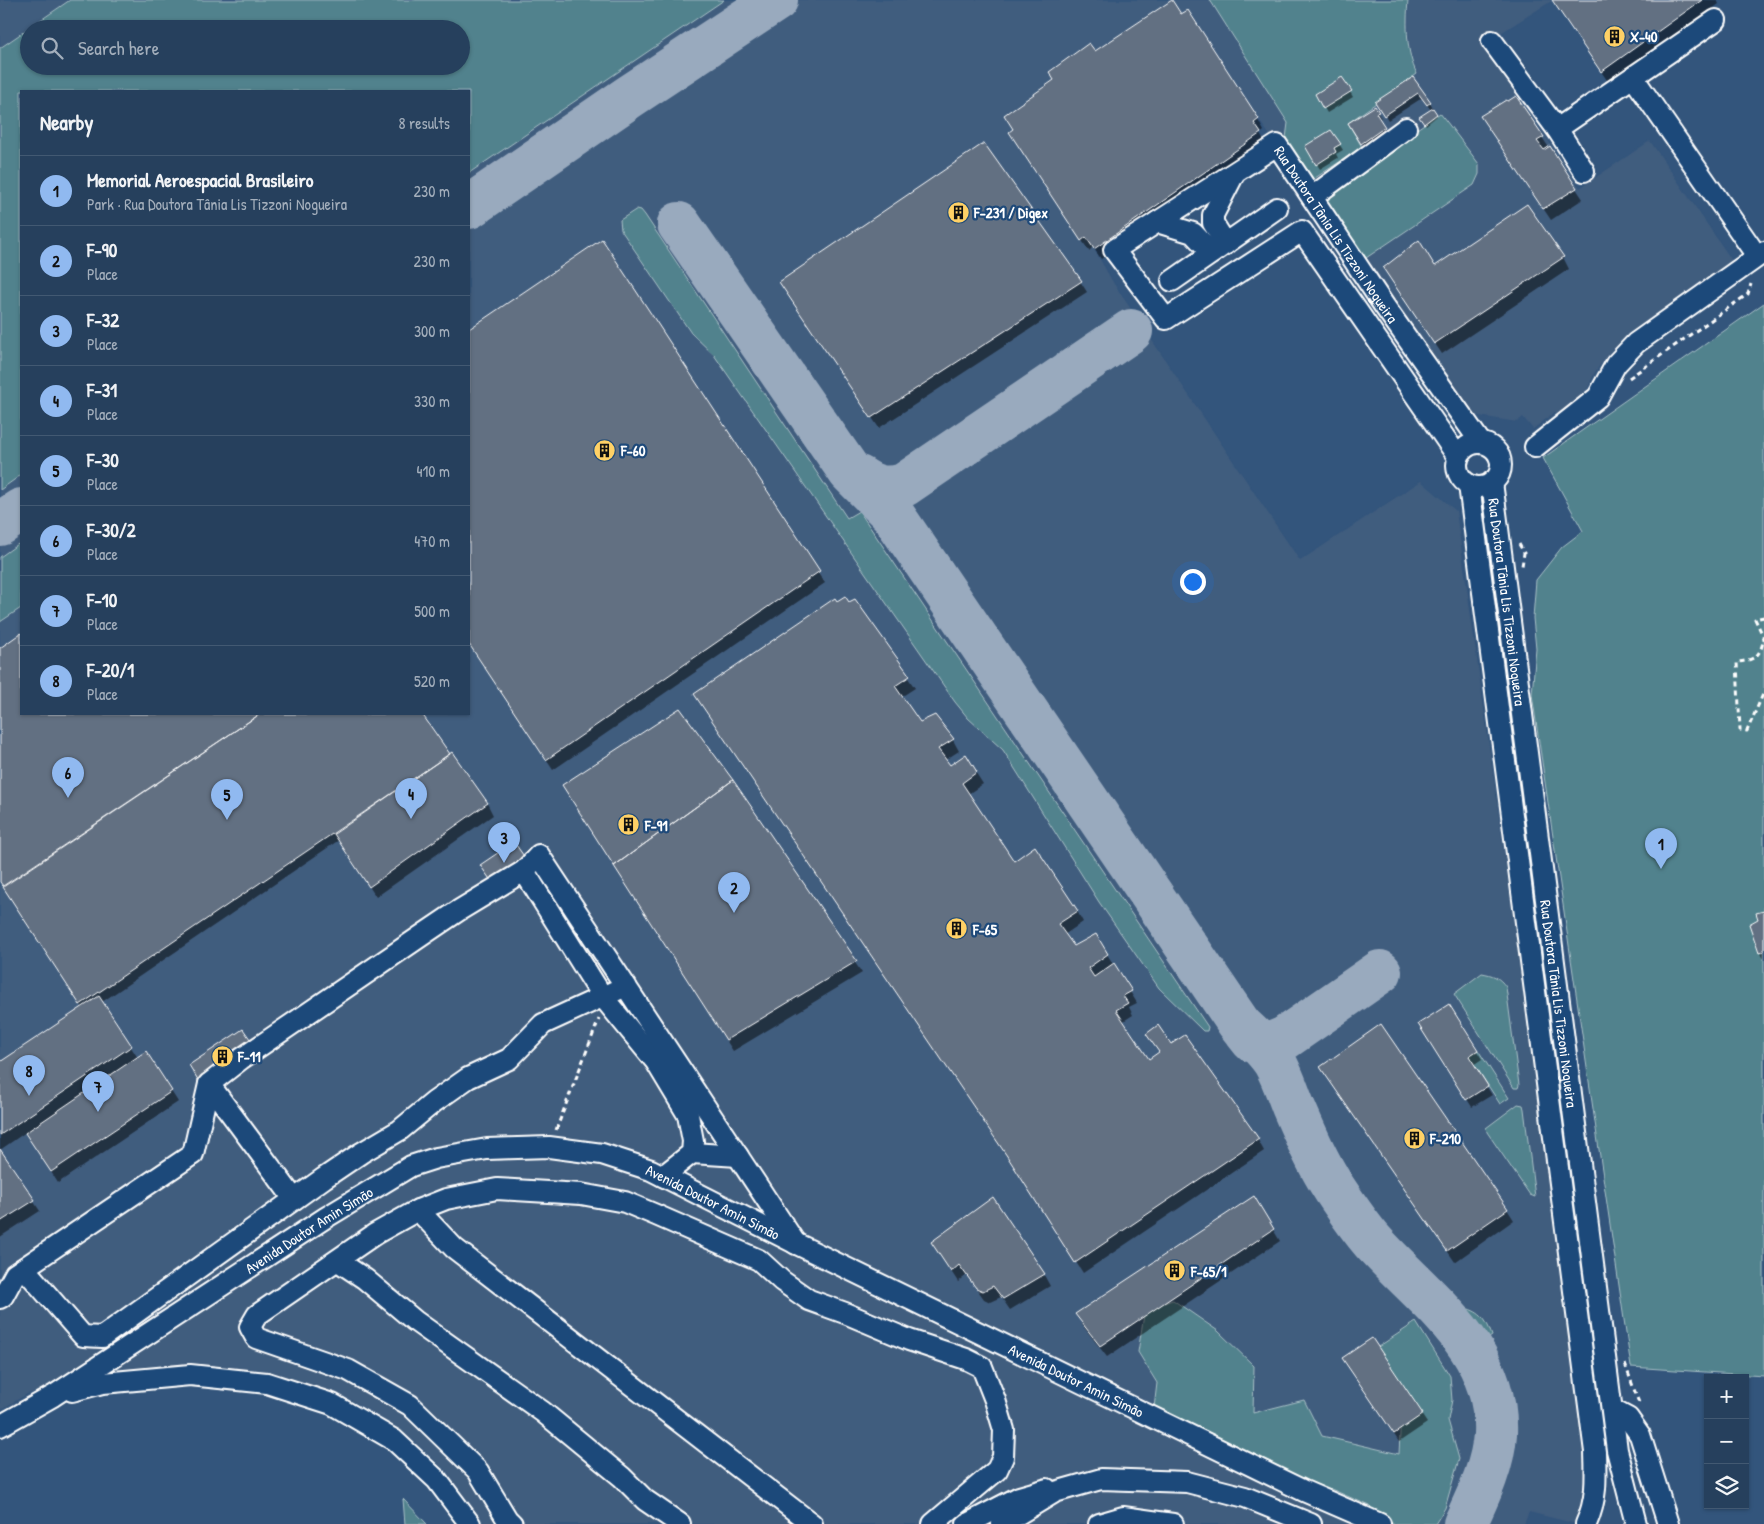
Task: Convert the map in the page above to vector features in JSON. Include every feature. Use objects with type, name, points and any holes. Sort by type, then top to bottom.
[{"type":"street","points":[[1556,129],[1716,20]]},
{"type":"street","points":[[1492,41],[1584,170]]},
{"type":"street","points":[[1535,448],[1598,397],[1616,364],[1636,343],[1761,253],[1633,77]]},
{"type":"street","points":[[1312,197],[1406,128]]},
{"type":"street","name":"Rua Doutora Tânia Lis Tizzoni Nogueira","points":[[1277,145],[1312,197],[1385,307],[1481,443],[1493,448],[1500,458],[1500,471],[1492,482],[1481,487],[1469,485],[1464,481],[1457,470],[1458,457],[1302,231],[1166,319],[1114,250],[1277,145]]},
{"type":"street","points":[[1218,249],[1213,215],[1234,172]]},
{"type":"street","points":[[1172,281],[1277,208]]},
{"type":"street","points":[[1157,222],[1193,233],[1218,249]]},
{"type":"street","points":[[1458,457],[1467,446],[1481,443]]},
{"type":"street","name":"Rua Doutora Tânia Lis Tizzoni Nogueira","points":[[1492,482],[1617,1450],[1636,1524]]},
{"type":"street","name":"Rua Doutora Tânia Lis Tizzoni Nogueira","points":[[1469,485],[1595,1452],[1597,1484],[1593,1510],[1586,1524]]},
{"type":"street","points":[[0,1298],[15,1274],[193,1154],[209,1084],[242,1058],[436,926],[524,871],[539,855],[797,1244]]},
{"type":"street","points":[[524,871],[603,998],[656,1062],[688,1114],[693,1141],[692,1154]]},
{"type":"street","points":[[24,1268],[83,1336],[102,1337],[294,1199],[361,1153],[400,1130],[434,1102],[468,1078],[509,1059],[543,1024],[626,986]]},
{"type":"street","points":[[209,1084],[294,1199]]},
{"type":"street","name":"Avenida Doutor Amin Simão","points":[[0,1426],[53,1396],[325,1218],[411,1166],[436,1158],[487,1149],[549,1147],[602,1154],[651,1170],[797,1244],[1295,1487],[1380,1524]]},
{"type":"street","points":[[663,1176],[692,1154],[738,1156]]},
{"type":"street","points":[[512,1524],[507,1519],[478,1471],[410,1405],[348,1370],[256,1338],[250,1327],[257,1314],[338,1261],[375,1234],[418,1210],[446,1199],[497,1189],[581,1194],[625,1202],[759,1260],[782,1281],[808,1300],[845,1313],[909,1340],[966,1359],[982,1367],[1004,1430],[1003,1458],[997,1470],[933,1524]]},
{"type":"street","points":[[418,1210],[454,1248],[812,1524]]},
{"type":"street","points":[[338,1261],[365,1280],[415,1321],[544,1412],[622,1477],[645,1500],[680,1524]]},
{"type":"street","name":"Avenida Doutor Amin Simão","points":[[53,1396],[103,1383],[190,1375],[267,1383],[332,1404],[394,1440],[437,1480],[470,1524]]},
{"type":"street","points":[[1613,1410],[1628,1418],[1640,1435],[1668,1524]]},
{"type":"street","points":[[1002,1524],[1055,1492],[1101,1479],[1187,1482],[1246,1497],[1311,1524]]},
{"type":"street","points":[[967,1524],[1019,1497],[1052,1488],[1060,1490]]},
{"type":"street","points":[[1099,1524],[1123,1518],[1174,1524]]},
{"type":"path","points":[[1628,379],[1748,294],[1761,253]]},
{"type":"path","points":[[1764,617],[1754,619],[1764,638],[1760,653],[1753,658],[1737,662],[1740,730],[1747,732],[1764,692]]},
{"type":"path","points":[[549,1147],[597,1025],[603,998]]},
{"type":"shaded area","points":[[0,0],[1553,0],[1483,44],[1580,188],[1650,141],[1735,265],[1630,334],[1610,352],[1595,372],[1581,403],[1562,421],[1555,412],[1533,429],[1523,417],[1517,422],[1467,414],[1259,120],[1254,123],[1261,133],[1094,249],[1114,284],[1300,561],[1421,481],[1456,511],[1585,1424],[1591,1482],[1577,1524],[1529,1512],[1524,1524],[484,1524],[446,1471],[414,1441],[351,1400],[267,1373],[187,1366],[54,1387],[27,1394],[0,1410]]},
{"type":"shaded area","name":"X-40","points":[[1553,0],[1702,0],[1601,72]]},
{"type":"green space","points":[[70,0],[724,0],[470,172],[470,90],[20,90],[20,476],[0,490],[0,48],[20,34],[20,75],[470,75],[470,20],[41,20]]},
{"type":"green space","points":[[1210,0],[1408,0],[1408,38],[1413,66],[1417,74],[1348,123],[1362,147],[1312,180],[1285,146],[1288,123]]},
{"type":"green space","points":[[1440,113],[1479,164],[1479,174],[1474,185],[1363,260],[1319,197]]},
{"type":"green space","points":[[637,209],[641,210],[645,215],[847,518],[859,511],[1208,1027],[1207,1031],[1203,1031],[1159,988],[1099,902],[1003,750],[968,718],[955,702],[714,355],[691,333],[621,230],[620,220]]},
{"type":"green space","points":[[1764,303],[1764,1376],[1631,1367],[1532,694],[1536,649],[1533,618],[1536,580],[1562,547],[1583,531],[1543,458]]},
{"type":"green space","points":[[20,543],[20,609],[0,622],[0,557]]},
{"type":"green space","points":[[1482,973],[1496,977],[1506,987],[1518,1088],[1514,1088],[1454,994]]},
{"type":"green space","points":[[1478,1050],[1509,1098],[1500,1104],[1469,1056]]},
{"type":"green space","points":[[1518,1104],[1523,1105],[1524,1109],[1535,1197],[1530,1195],[1486,1128]]},
{"type":"green space","points":[[1173,1300],[1218,1331],[1254,1366],[1253,1413],[1304,1400],[1322,1436],[1399,1454],[1402,1393],[1378,1347],[1416,1322],[1450,1376],[1452,1400],[1448,1420],[1459,1459],[1445,1508],[1435,1524],[1392,1524],[1374,1517],[1370,1506],[1331,1489],[1324,1493],[1154,1408],[1157,1383],[1138,1352],[1145,1309]]},
{"type":"green space","points":[[1461,1307],[1478,1313],[1485,1320],[1492,1336],[1486,1340],[1482,1338]]},
{"type":"green space","points":[[403,1499],[427,1524],[405,1524]]},
{"type":"building","points":[[1172,0],[1181,14],[1188,10],[1259,119],[1254,123],[1261,133],[1094,249],[1086,237],[1081,241],[1009,132],[1013,129],[1004,115],[1054,80],[1049,72],[1089,43],[1095,51]]},
{"type":"building","name":"X-40","points":[[1552,0],[1702,0],[1601,72]]},
{"type":"building","points":[[1342,77],[1352,91],[1323,109],[1315,94]]},
{"type":"building","points":[[1413,77],[1431,102],[1427,105],[1418,93],[1384,116],[1375,102]]},
{"type":"building","points":[[1516,96],[1544,137],[1537,141],[1544,150],[1550,146],[1577,188],[1543,209],[1480,116]]},
{"type":"building","points":[[1375,106],[1379,112],[1376,113],[1385,127],[1361,144],[1348,123]]},
{"type":"building","points":[[1433,108],[1437,114],[1424,124],[1419,117]]},
{"type":"building","points":[[1331,130],[1341,144],[1334,148],[1336,152],[1316,165],[1305,146]]},
{"type":"building","name":"F-231 / Digex","points":[[984,143],[1082,281],[871,418],[779,282]]},
{"type":"building","points":[[1527,204],[1564,257],[1434,344],[1383,268],[1419,240],[1435,266]]},
{"type":"building","name":"F-60","points":[[602,239],[820,571],[546,760],[470,646],[470,328]]},
{"type":"building","name":"F-65","points":[[845,596],[849,602],[855,599],[910,676],[895,686],[920,722],[935,715],[954,739],[938,749],[950,765],[966,754],[977,772],[962,783],[1014,861],[1035,846],[1078,911],[1058,924],[1074,946],[1096,934],[1108,954],[1088,968],[1094,977],[1114,963],[1132,991],[1123,996],[1128,1003],[1116,1010],[1149,1059],[1159,1052],[1146,1034],[1158,1025],[1171,1044],[1185,1035],[1259,1139],[1075,1263],[1007,1156],[694,694],[835,598],[837,601]]},
{"type":"building","points":[[20,634],[20,715],[259,715],[3,886],[0,882],[0,648]]},
{"type":"building","name":"F-91","points":[[680,708],[733,780],[614,866],[562,785]]},
{"type":"building","points":[[259,715],[423,715],[450,754],[80,1005],[3,887]]},
{"type":"building","points":[[452,752],[488,803],[369,887],[334,834]]},
{"type":"building","points":[[733,780],[857,961],[726,1040],[614,866]]},
{"type":"building","points":[[514,842],[528,862],[494,885],[480,865]]},
{"type":"building","points":[[1764,911],[1764,951],[1759,953],[1749,924],[1758,919],[1756,913]]},
{"type":"building","points":[[99,996],[132,1046],[0,1135],[0,1062]]},
{"type":"building","points":[[1449,1004],[1478,1050],[1469,1056],[1488,1086],[1466,1100],[1418,1024]]},
{"type":"building","name":"F-210","points":[[1381,1024],[1508,1209],[1447,1251],[1320,1067]]},
{"type":"building","name":"F-11","points":[[243,1029],[255,1046],[200,1083],[189,1065]]},
{"type":"building","points":[[146,1051],[172,1091],[51,1172],[25,1133]]},
{"type":"building","points":[[0,1149],[35,1200],[0,1222]]},
{"type":"building","name":"F-65/1","points":[[1254,1196],[1274,1229],[1100,1346],[1075,1314]]},
{"type":"building","points":[[993,1197],[1045,1274],[1003,1299],[993,1286],[983,1291],[976,1288],[959,1265],[951,1272],[931,1242]]},
{"type":"building","points":[[1372,1338],[1423,1414],[1394,1434],[1342,1358]]},
{"type":"taxiway","points":[[470,206],[629,97],[776,0]]},
{"type":"taxiway","points":[[679,224],[850,472],[893,515],[1238,1022],[1253,1041],[1263,1045],[1285,1038],[1380,972]]},
{"type":"taxiway","points":[[859,477],[870,484],[880,487],[904,485],[1131,331]]},
{"type":"taxiway","points":[[0,524],[20,511]]},
{"type":"taxiway","points":[[1242,1027],[1256,1040],[1275,1063],[1317,1159],[1349,1210],[1373,1242],[1436,1305],[1455,1327],[1472,1350],[1485,1375],[1493,1403],[1494,1446],[1484,1480],[1465,1524]]},
{"type":"place","name":"X-40","points":[[1614,36]]},
{"type":"place","name":"F-231 / Digex","points":[[958,212]]},
{"type":"place","name":"F-60","points":[[605,450]]},
{"type":"place","name":"F-30/2","points":[[68,798]]},
{"type":"place","name":"F-31","points":[[411,819]]},
{"type":"place","name":"F-30","points":[[227,820]]},
{"type":"place","name":"F-91","points":[[629,825]]},
{"type":"place","name":"F-32","points":[[504,863]]},
{"type":"place","name":"Memorial Aeroespacial Brasileiro","points":[[1661,869]]},
{"type":"place","name":"F-90","points":[[734,913]]},
{"type":"place","name":"F-65","points":[[957,929]]},
{"type":"place","name":"F-11","points":[[222,1056]]},
{"type":"place","name":"F-20/1","points":[[29,1096]]},
{"type":"place","name":"F-10","points":[[98,1112]]},
{"type":"place","name":"F-210","points":[[1414,1138]]},
{"type":"place","name":"F-65/1","points":[[1175,1271]]}]
